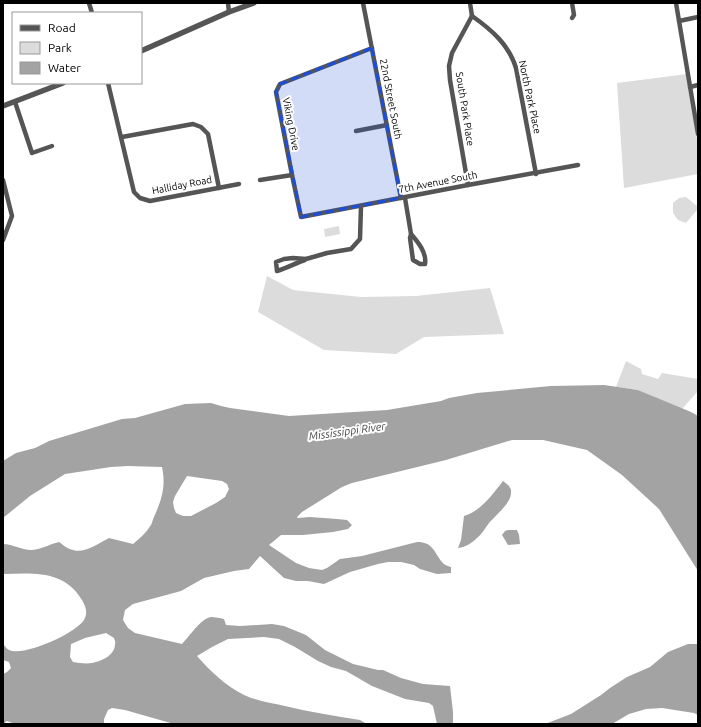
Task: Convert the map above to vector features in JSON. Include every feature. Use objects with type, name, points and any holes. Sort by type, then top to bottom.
[{"type":"street","points":[[228,3],[229,12]]},
{"type":"street","points":[[142,51],[229,12],[254,3]]},
{"type":"street","name":"22nd Street South","points":[[363,3],[387,125],[411,234],[410,238],[413,260],[420,264],[425,264],[426,260],[423,252],[411,234]]},
{"type":"street","points":[[470,3],[472,16]]},
{"type":"street","points":[[572,3],[574,15],[572,18]]},
{"type":"street","points":[[676,3],[698,134]]},
{"type":"street","name":"North Park Place","points":[[472,16],[503,42],[513,59],[536,174]]},
{"type":"street","name":"South Park Place","points":[[468,185],[450,80],[449,66],[452,53],[472,16]]},
{"type":"street","points":[[679,21],[698,18]]},
{"type":"street","name":"Viking Drive","points":[[301,217],[276,92],[280,84],[372,48]]},
{"type":"street","points":[[3,106],[60,84]]},
{"type":"street","name":"Halliday Road","points":[[108,84],[134,192],[140,198],[150,201],[219,188],[208,134],[201,127],[193,124],[122,137]]},
{"type":"street","points":[[690,86],[698,85]]},
{"type":"street","points":[[15,102],[32,152],[52,146]]},
{"type":"street","points":[[356,131],[387,125]]},
{"type":"street","name":"7th Avenue South","points":[[301,217],[578,165]]},
{"type":"street","points":[[260,180],[292,175]]},
{"type":"street","points":[[3,180],[12,216],[3,240]]},
{"type":"street","points":[[219,188],[239,184]]},
{"type":"street","points":[[306,259],[284,258],[276,262],[277,271],[285,269],[306,259],[327,253],[351,249],[360,239],[360,206]]},
{"type":"highlighted area","points":[[372,48],[401,198],[301,217],[276,92],[280,84]]},
{"type":"green space","points":[[687,74],[698,145],[698,174],[624,188],[617,83]]},
{"type":"green space","points":[[686,197],[697,206],[697,210],[686,223],[678,220],[673,213],[673,203],[679,198]]},
{"type":"green space","points":[[339,226],[340,234],[325,237],[324,229]]},
{"type":"green space","points":[[267,276],[293,290],[361,297],[416,296],[490,288],[504,334],[424,337],[396,354],[324,350],[258,312]]},
{"type":"green space","points":[[626,361],[641,369],[642,374],[658,379],[662,373],[698,379],[698,391],[682,409],[638,390],[616,387]]},
{"type":"water","name":"Mississippi River","points":[[604,385],[638,390],[698,416],[698,571],[659,509],[622,475],[587,450],[543,440],[512,440],[446,460],[352,483],[342,487],[302,512],[297,518],[310,517],[347,520],[352,525],[348,529],[303,535],[281,535],[269,545],[296,563],[309,568],[322,570],[340,559],[362,556],[422,542],[430,546],[435,551],[443,563],[451,567],[451,573],[437,574],[420,569],[414,565],[401,562],[388,562],[350,572],[324,584],[284,578],[260,556],[249,569],[204,578],[181,591],[133,604],[125,610],[123,620],[128,628],[135,633],[182,644],[199,624],[211,617],[224,619],[226,625],[240,626],[272,624],[284,626],[306,635],[325,650],[353,664],[383,670],[401,678],[423,684],[450,686],[453,724],[437,724],[433,706],[429,703],[405,699],[372,686],[346,671],[331,667],[318,661],[279,639],[264,637],[228,639],[197,656],[225,683],[249,697],[264,702],[360,720],[367,724],[174,724],[125,710],[112,708],[108,710],[104,719],[104,724],[15,724],[7,721],[3,724],[3,674],[11,668],[9,662],[3,660],[3,644],[9,650],[16,651],[37,647],[71,631],[84,620],[86,612],[82,600],[75,590],[57,578],[47,575],[26,573],[3,574],[3,544],[31,550],[59,542],[66,547],[80,551],[90,548],[109,538],[133,544],[151,525],[161,498],[164,480],[162,467],[111,467],[65,474],[30,496],[3,518],[3,461],[16,453],[35,448],[49,441],[122,419],[135,418],[185,404],[211,403],[230,408],[289,416],[387,410],[477,393],[551,386]],"holes":[[[187,476],[222,481],[227,484],[229,489],[225,497],[216,503],[191,516],[183,516],[176,513],[173,502]],[[106,633],[114,638],[115,642],[113,651],[107,657],[92,663],[73,662],[70,657],[71,644],[85,638]]]},
{"type":"water","points":[[503,481],[511,489],[508,501],[473,542],[464,547],[458,548],[461,540],[464,516],[470,514],[481,506]]},
{"type":"water","points":[[508,530],[517,530],[520,544],[508,545],[502,535]]},
{"type":"water","points":[[688,644],[698,644],[698,715],[662,708],[646,709],[629,714],[612,724],[545,724],[571,714],[627,677],[650,667],[668,652]]}]
